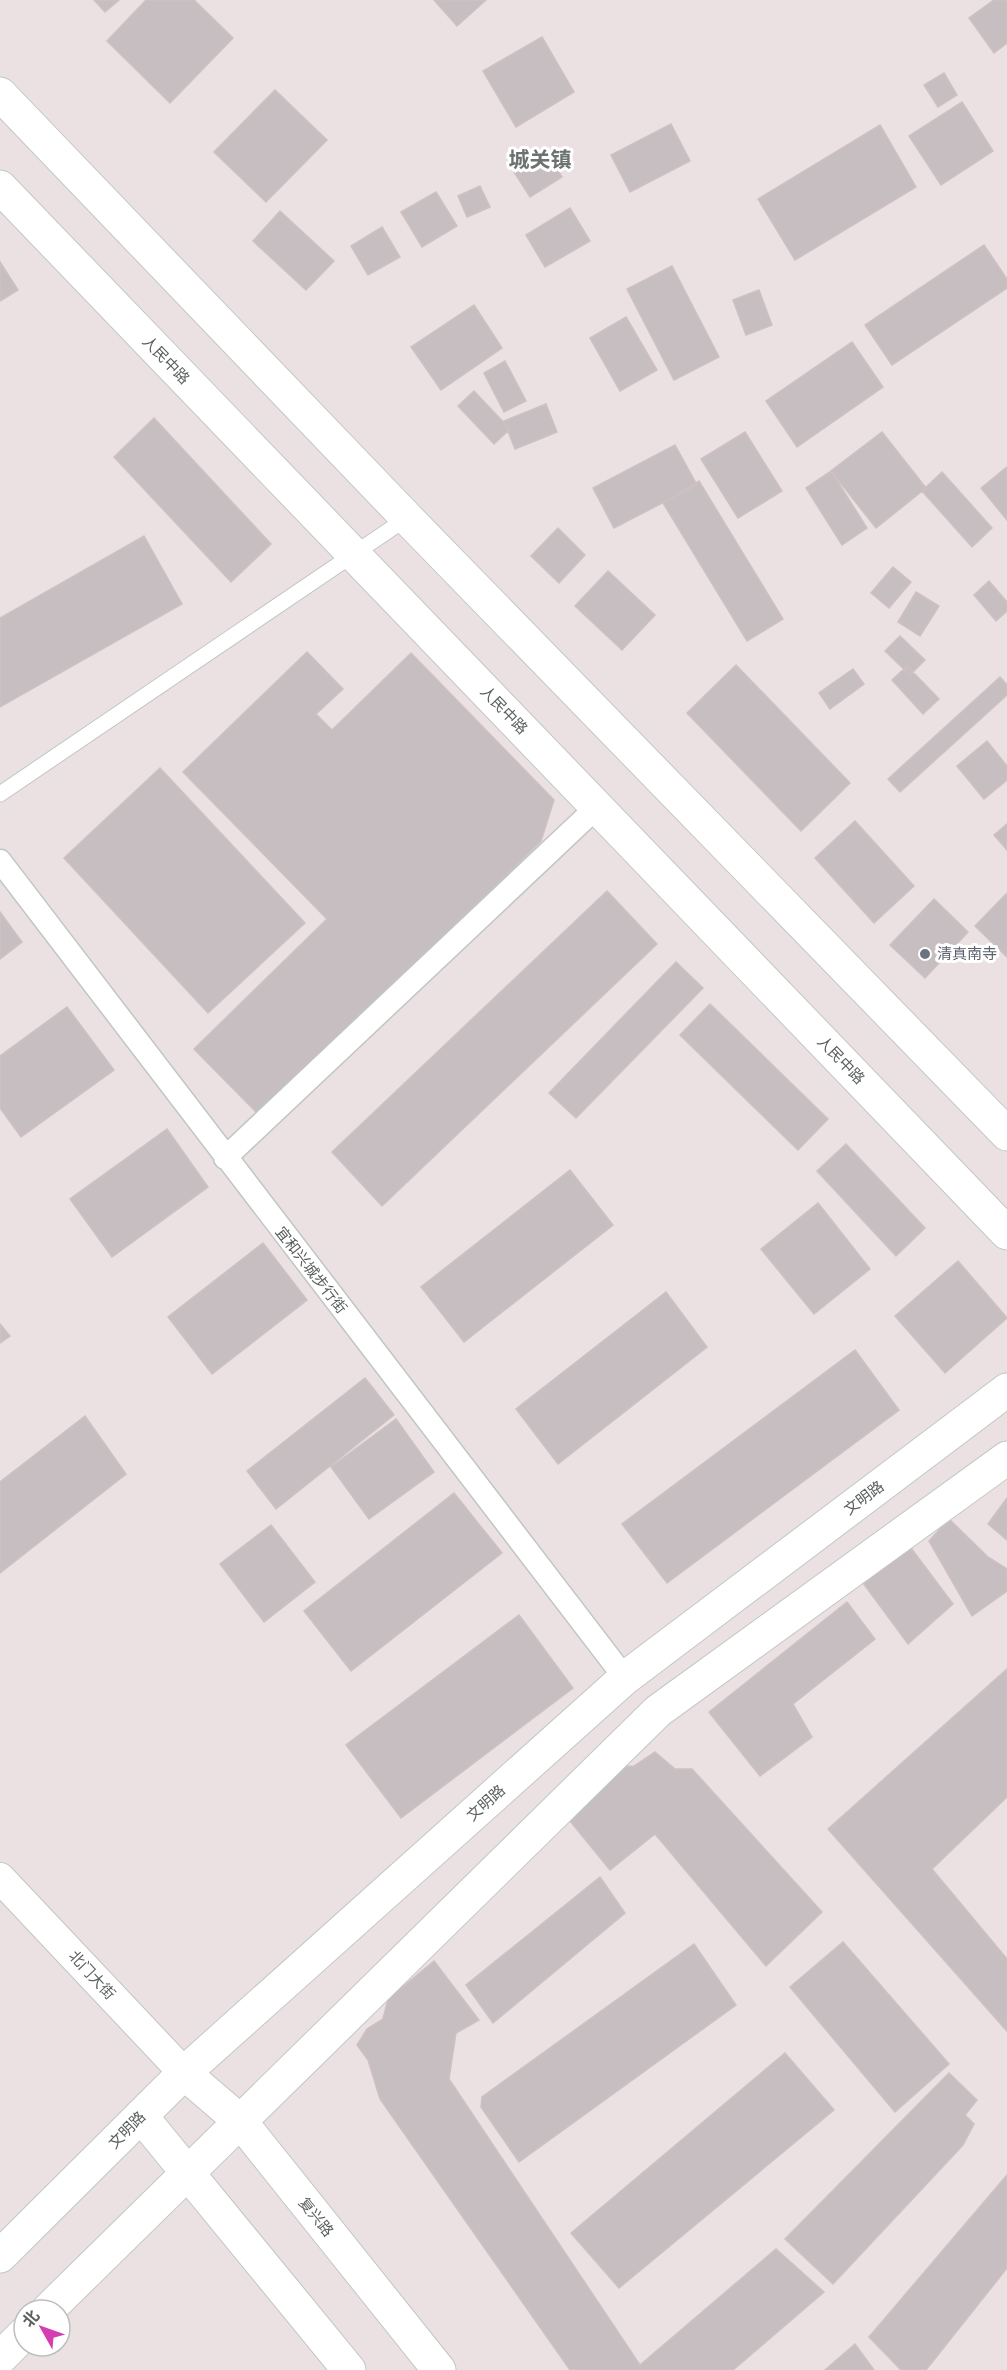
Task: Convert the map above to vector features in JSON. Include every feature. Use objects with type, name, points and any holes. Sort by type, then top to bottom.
[{"type":"main road","points":[[0,94],[407,518],[1007,1134]]},
{"type":"main road","name":"人民中路","points":[[0,187],[1007,1233]]},
{"type":"main road","name":"文明路","points":[[0,2256],[184,2073],[625,1678],[1007,1390]]},
{"type":"main road","points":[[60,2298],[658,1711],[1007,1458]]},
{"type":"main road","name":"复兴路","points":[[184,2073],[240,2121],[439,2370]]},
{"type":"main road","points":[[141,2116],[349,2370]]},
{"type":"main road","points":[[0,2358],[12,2346]]},
{"type":"street","points":[[225,1158],[597,807]]},
{"type":"street","name":"宜和兴城步行街","points":[[0,861],[625,1678]]},
{"type":"street","name":"北门大街","points":[[0,1878],[184,2073]]},
{"type":"lane","points":[[0,794],[407,518]]},
{"type":"building","points":[[94,0],[119,0],[105,12]]},
{"type":"building","points":[[146,0],[194,0],[233,38],[170,103],[107,41]]},
{"type":"building","points":[[434,0],[486,0],[457,26]]},
{"type":"building","points":[[994,0],[1007,0],[1007,43],[994,53],[969,18]]},
{"type":"building","points":[[542,37],[574,92],[516,127],[483,71]]},
{"type":"building","points":[[944,73],[957,95],[938,107],[924,85]]},
{"type":"building","points":[[275,90],[327,140],[266,202],[214,152]]},
{"type":"building","points":[[962,102],[993,151],[941,185],[909,136]]},
{"type":"building","points":[[671,124],[690,161],[630,192],[611,155]]},
{"type":"building","points":[[880,125],[916,187],[795,260],[758,199]]},
{"type":"building","points":[[546,151],[562,177],[530,197],[514,172]]},
{"type":"building","points":[[480,186],[490,207],[467,217],[458,196]]},
{"type":"building","points":[[436,192],[457,226],[422,247],[401,212]]},
{"type":"building","points":[[570,208],[590,241],[545,267],[526,235]]},
{"type":"building","points":[[280,211],[334,261],[306,290],[253,241]]},
{"type":"building","points":[[382,227],[400,257],[368,275],[351,246]]},
{"type":"building","points":[[984,245],[1007,279],[1007,288],[892,365],[865,325]]},
{"type":"building","points":[[0,262],[18,290],[0,301]]},
{"type":"building","points":[[672,266],[719,357],[674,380],[627,289]]},
{"type":"building","points":[[759,290],[772,325],[746,335],[733,300]]},
{"type":"building","points":[[474,305],[502,348],[441,390],[411,347]]},
{"type":"building","points":[[626,317],[657,370],[620,391],[590,338]]},
{"type":"building","points":[[852,342],[883,387],[797,447],[766,401]]},
{"type":"building","points":[[505,361],[526,401],[504,412],[484,373]]},
{"type":"building","points":[[474,391],[510,429],[494,444],[458,406]]},
{"type":"building","points":[[546,404],[557,432],[515,449],[504,421]]},
{"type":"building","points":[[154,418],[271,544],[231,582],[114,457]]},
{"type":"building","points":[[745,432],[782,491],[738,518],[701,459]]},
{"type":"building","points":[[882,432],[926,488],[876,528],[831,471]]},
{"type":"building","points":[[675,445],[697,485],[614,528],[593,488]]},
{"type":"building","points":[[1007,467],[1007,520],[981,488]]},
{"type":"building","points":[[831,471],[867,528],[842,545],[806,488]]},
{"type":"building","points":[[942,472],[992,528],[972,547],[922,491]]},
{"type":"building","points":[[699,481],[783,619],[747,641],[663,503]]},
{"type":"building","points":[[558,528],[585,555],[559,583],[531,556]]},
{"type":"building","points":[[144,536],[182,604],[0,707],[0,618]]},
{"type":"building","points":[[893,567],[911,582],[889,608],[871,593]]},
{"type":"building","points":[[608,571],[655,615],[622,650],[575,606]]},
{"type":"building","points":[[989,581],[1007,602],[1007,611],[996,621],[974,595]]},
{"type":"building","points":[[916,592],[939,606],[920,636],[898,622]]},
{"type":"building","points":[[900,636],[925,660],[910,675],[885,651]]},
{"type":"building","points":[[307,652],[343,689],[316,714],[332,730],[411,653],[554,800],[541,841],[260,1116],[194,1049],[327,919],[183,772]]},
{"type":"building","points":[[736,665],[850,783],[801,831],[687,713]]},
{"type":"building","points":[[907,666],[939,699],[923,714],[892,680]]},
{"type":"building","points":[[853,669],[864,684],[830,709],[819,693]]},
{"type":"building","points":[[1000,677],[1007,685],[1007,695],[900,792],[888,779]]},
{"type":"building","points":[[987,741],[1007,766],[1007,780],[984,799],[957,766]]},
{"type":"building","points":[[160,768],[305,923],[208,1013],[64,858]]},
{"type":"building","points":[[855,821],[914,886],[874,923],[815,858]]},
{"type":"building","points":[[1007,824],[1007,850],[994,835]]},
{"type":"building","points":[[607,891],[657,944],[382,1206],[332,1152]]},
{"type":"building","points":[[1007,893],[1007,957],[975,926]]},
{"type":"building","points":[[934,899],[968,932],[925,978],[890,945]]},
{"type":"building","points":[[0,912],[22,942],[0,959]]},
{"type":"building","points":[[676,962],[703,988],[576,1118],[549,1093]]},
{"type":"building","points":[[710,1004],[828,1119],[798,1150],[680,1035]]},
{"type":"building","points":[[67,1007],[114,1070],[21,1137],[0,1108],[0,1056]]},
{"type":"building","points":[[167,1129],[208,1187],[112,1257],[70,1199]]},
{"type":"building","points":[[846,1144],[925,1228],[896,1256],[817,1171]]},
{"type":"building","points":[[570,1170],[613,1225],[464,1342],[421,1287]]},
{"type":"building","points":[[818,1203],[870,1269],[814,1314],[761,1249]]},
{"type":"building","points":[[263,1243],[307,1300],[212,1374],[168,1317]]},
{"type":"building","points":[[958,1261],[1007,1318],[945,1373],[895,1316]]},
{"type":"building","points":[[666,1292],[707,1347],[558,1464],[516,1409]]},
{"type":"building","points":[[0,1324],[10,1336],[0,1343]]},
{"type":"building","points":[[855,1350],[899,1410],[667,1583],[622,1524]]},
{"type":"building","points":[[365,1378],[394,1415],[276,1509],[247,1471]]},
{"type":"building","points":[[85,1416],[126,1474],[0,1573],[0,1482]]},
{"type":"building","points":[[396,1419],[434,1472],[369,1519],[331,1467]]},
{"type":"building","points":[[454,1493],[502,1553],[351,1671],[304,1611]]},
{"type":"building","points":[[1007,1498],[1007,1540],[988,1524]]},
{"type":"building","points":[[949,1519],[988,1557],[1007,1569],[1007,1591],[972,1616],[929,1541]]},
{"type":"building","points":[[271,1525],[315,1582],[264,1622],[220,1564]]},
{"type":"building","points":[[911,1548],[953,1604],[908,1644],[863,1583]]},
{"type":"building","points":[[847,1602],[875,1639],[793,1704],[812,1737],[760,1776],[709,1712]]},
{"type":"building","points":[[519,1615],[573,1688],[401,1818],[346,1745]]},
{"type":"building","points":[[1007,1669],[1007,1797],[932,1869],[1007,1959],[1007,2031],[828,1829]]},
{"type":"building","points":[[655,1752],[675,1769],[692,1769],[822,1912],[766,1966],[655,1834],[610,1870],[570,1821],[569,1811],[619,1767],[634,1766]]},
{"type":"building","points":[[600,1877],[625,1913],[493,2023],[466,1985]]},
{"type":"building","points":[[843,1942],[949,2064],[895,2112],[790,1987]]},
{"type":"building","points":[[694,1944],[736,2005],[519,2162],[481,2107],[482,2097]]},
{"type":"building","points":[[434,1961],[479,2020],[456,2033],[449,2079],[640,2365],[776,2249],[824,2292],[733,2370],[570,2370],[380,2099],[368,2060],[357,2045],[367,2029],[383,2019],[388,1999]]},
{"type":"building","points":[[785,2053],[834,2110],[619,2288],[571,2233]]},
{"type":"building","points":[[949,2073],[977,2100],[965,2115],[974,2124],[963,2145],[833,2284],[785,2239]]},
{"type":"building","points":[[1007,2175],[1007,2268],[926,2370],[901,2370],[869,2337]]},
{"type":"building","points":[[855,2344],[874,2370],[825,2370]]},
{"type":"place","name":"清真南寺","points":[[925,954]]},
{"type":"district","name":"城关镇","points":[[540,160]]}]
